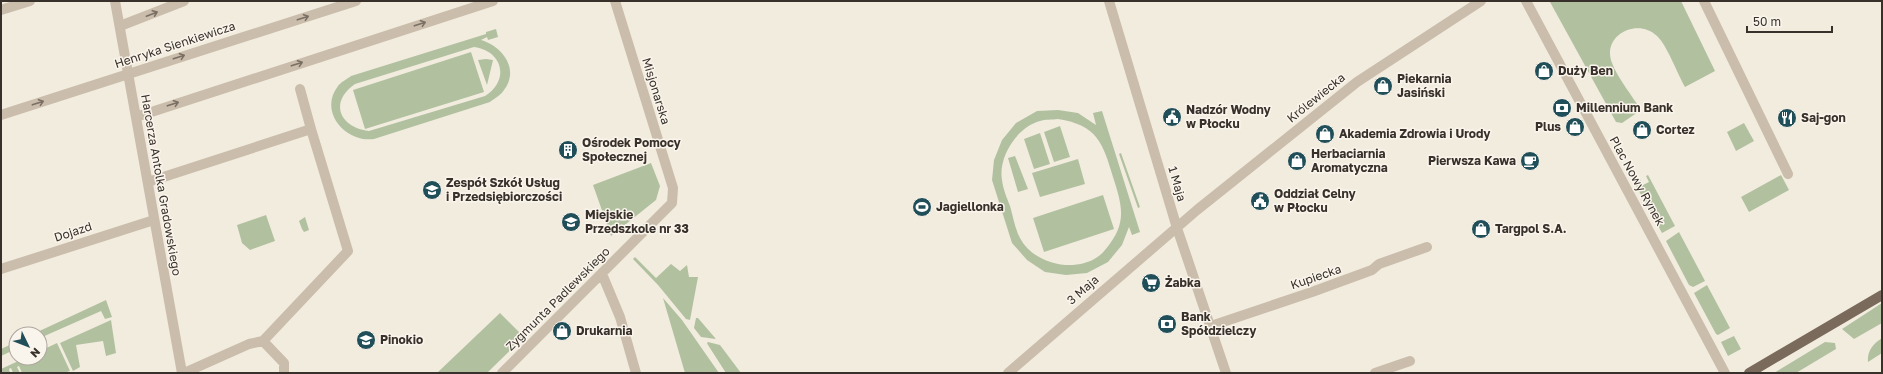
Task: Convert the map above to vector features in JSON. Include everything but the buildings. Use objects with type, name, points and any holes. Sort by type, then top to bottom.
[{"type":"main road","points":[[1749,373],[1882,295]]},
{"type":"street","points":[[1,10],[30,1]]},
{"type":"street","name":"Harcerza Antolka Gradowskiego","points":[[115,1],[183,373]]},
{"type":"street","points":[[120,26],[184,1]]},
{"type":"street","name":"Henryka Sienkiewicza","points":[[1,115],[356,1]]},
{"type":"street","points":[[136,117],[493,1]]},
{"type":"street","name":"Misjonarska","points":[[615,1],[673,188]]},
{"type":"street","name":"1 Maja","points":[[1109,1],[1177,228],[1226,373]]},
{"type":"street","name":"Królewiecka","points":[[1177,228],[1357,82],[1481,1]]},
{"type":"street","name":"Plac Nowy Rynek","points":[[1526,1],[1725,373]]},
{"type":"street","points":[[1704,1],[1788,174]]},
{"type":"street","points":[[183,373],[249,344],[263,341],[348,251],[300,89]]},
{"type":"street","points":[[148,182],[311,129]]},
{"type":"street","name":"Zygmunta Padlewskiego","points":[[502,373],[672,202],[673,188]]},
{"type":"street","name":"Dojazd","points":[[1,269],[154,220]]},
{"type":"street","name":"3 Maja","points":[[1008,373],[1177,228]]},
{"type":"street","name":"Kupiecka","points":[[1211,326],[1312,292],[1372,270],[1379,264],[1427,247]]},
{"type":"street","points":[[602,274],[620,317],[636,373]]},
{"type":"street","points":[[263,341],[284,363],[284,373]]},
{"type":"street","points":[[1375,373],[1410,361]]},
{"type":"green space","points":[[1681,1],[1715,71],[1685,87],[1661,40],[1657,36],[1640,28],[1623,32],[1616,37],[1612,44],[1610,53],[1612,63],[1621,81],[1641,110],[1622,123],[1616,122],[1550,2]]},
{"type":"green space","points":[[496,29],[498,37],[488,40],[487,37],[481,40],[496,47],[502,53],[506,59],[510,74],[503,92],[490,102],[374,139],[364,139],[354,136],[345,131],[338,124],[333,115],[331,106],[333,96],[338,86],[351,76],[486,34],[486,32]],"holes":[[[474,47],[484,50],[497,60],[500,67],[498,82],[485,96],[369,131],[359,129],[350,124],[341,113],[340,106],[342,98],[355,84]]]},
{"type":"green space","points":[[471,52],[484,92],[365,129],[353,90]]},
{"type":"green space","points":[[478,60],[493,60],[487,85]]},
{"type":"green space","points":[[1058,110],[1078,113],[1096,125],[1093,113],[1102,111],[1140,232],[1132,235],[1129,227],[1122,245],[1108,262],[1087,273],[1066,275],[1045,272],[1027,260],[1012,243],[992,180],[994,160],[1002,140],[1016,123],[1037,111]],"holes":[[[1058,119],[1071,122],[1090,131],[1106,154],[1119,198],[1121,215],[1117,232],[1102,253],[1095,259],[1086,262],[1065,265],[1043,259],[1024,245],[1015,227],[1010,206],[1003,187],[1002,171],[1003,162],[1011,144],[1017,136],[1032,124],[1044,120]]]},
{"type":"green space","points":[[1744,123],[1754,141],[1736,151],[1727,132]]},
{"type":"green space","points":[[1060,126],[1070,157],[1054,162],[1044,132]]},
{"type":"green space","points":[[1040,133],[1050,164],[1034,169],[1024,139]]},
{"type":"green space","points":[[1121,153],[1140,207],[1138,208],[1119,154]]},
{"type":"green space","points":[[1015,156],[1028,189],[1018,192],[1008,158]]},
{"type":"green space","points":[[1078,159],[1085,184],[1040,197],[1032,173]]},
{"type":"green space","points":[[651,163],[660,186],[656,200],[611,236],[593,185]]},
{"type":"green space","points":[[1648,175],[1675,226],[1662,233],[1634,182],[1640,179],[1643,185],[1649,182],[1646,176]]},
{"type":"green space","points":[[1781,175],[1789,190],[1749,212],[1741,197]]},
{"type":"green space","points":[[1103,195],[1114,229],[1044,252],[1033,218]]},
{"type":"green space","points":[[266,215],[275,241],[250,250],[242,243],[237,225]]},
{"type":"green space","points":[[305,217],[309,230],[304,232],[299,221]]},
{"type":"green space","points":[[1679,232],[1705,281],[1693,287],[1689,285],[1666,241]]},
{"type":"green space","points":[[635,257],[656,278],[671,264],[680,271],[687,265],[689,277],[698,277],[690,320],[686,319],[658,285],[633,259]]},
{"type":"green space","points":[[1707,285],[1730,328],[1718,335],[1716,334],[1694,293]]},
{"type":"green space","points":[[663,298],[682,320],[719,373],[685,373]]},
{"type":"green space","points":[[106,300],[112,317],[105,319],[101,311],[48,334],[48,327]]},
{"type":"green space","points":[[1882,303],[1882,323],[1854,339],[1842,329]]},
{"type":"green space","points":[[500,313],[524,337],[487,373],[437,373]]},
{"type":"green space","points":[[696,318],[698,318],[716,339],[701,337],[694,328]]},
{"type":"green space","points":[[111,320],[116,353],[106,356],[103,341],[76,345],[80,367],[73,371],[60,343]]},
{"type":"green space","points":[[1734,336],[1741,349],[1728,356],[1721,342]]},
{"type":"green space","points":[[1882,338],[1882,353],[1868,362],[1868,354],[1871,348]]},
{"type":"green space","points":[[708,342],[720,345],[741,373],[726,373],[708,345]]},
{"type":"green space","points":[[1825,342],[1835,343],[1836,349],[1796,373],[1774,373]]},
{"type":"green space","points":[[57,343],[70,371],[64,373],[22,373],[19,366],[48,366],[48,347]]},
{"type":"green space","points":[[8,346],[8,353],[1,356],[1,349]]},
{"type":"green space","points":[[8,366],[19,366],[17,367],[20,373],[13,373],[11,368],[9,369],[10,373],[1,373],[1,369]]},
{"type":"place","name":"Duży Ben","points":[[1544,71]]},
{"type":"place","name":"Piekarnia Jasiński","points":[[1383,86]]},
{"type":"place","name":"Millennium Bank","points":[[1562,108]]},
{"type":"place","name":"Nadzór Wodny w Płocku","points":[[1172,117]]},
{"type":"place","name":"Saj-gon","points":[[1787,118]]},
{"type":"place","name":"Plus","points":[[1575,127]]},
{"type":"place","name":"Cortez","points":[[1642,130]]},
{"type":"place","name":"Akademia Zdrowia i Urody","points":[[1325,134]]},
{"type":"place","name":"Ośrodek Pomocy Społecznej","points":[[568,150]]},
{"type":"place","name":"Herbaciarnia Aromatyczna","points":[[1297,161]]},
{"type":"place","name":"Pierwsza Kawa","points":[[1530,161]]},
{"type":"place","name":"Zespół Szkół Usług i Przedsiębiorczości","points":[[432,190]]},
{"type":"place","name":"Oddział Celny w Płocku","points":[[1260,201]]},
{"type":"place","name":"Jagiellonka","points":[[922,207]]},
{"type":"place","name":"Miejskie Przedszkole nr 33","points":[[571,222]]},
{"type":"place","name":"Targpol S.A.","points":[[1481,229]]},
{"type":"place","name":"Żabka","points":[[1151,283]]},
{"type":"place","name":"Bank Spółdzielczy","points":[[1167,324]]},
{"type":"place","name":"Drukarnia","points":[[562,331]]},
{"type":"place","name":"Pinokio","points":[[366,340]]}]
